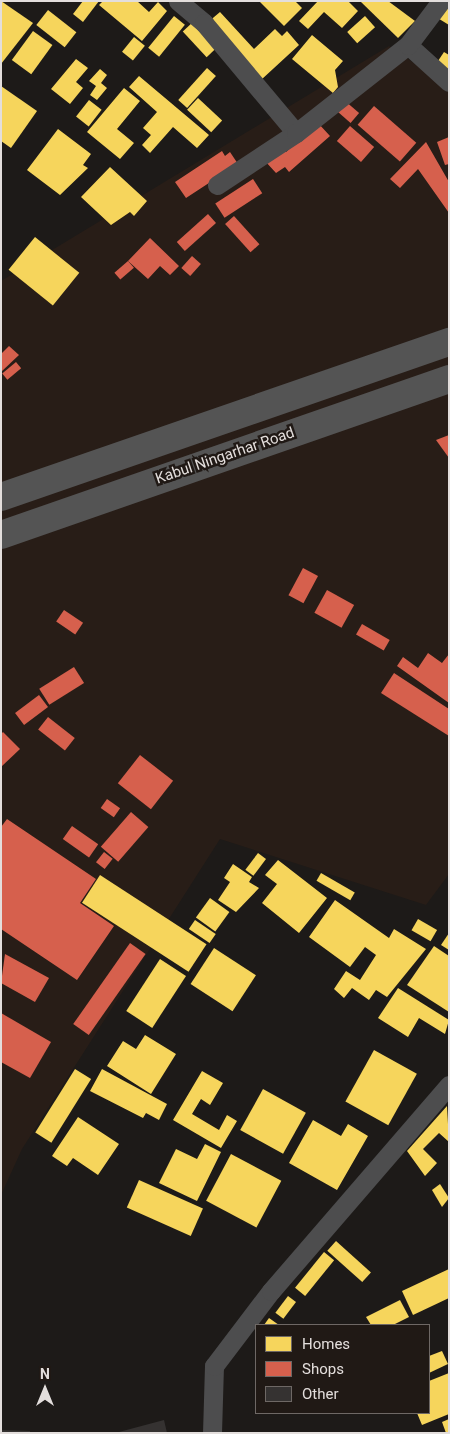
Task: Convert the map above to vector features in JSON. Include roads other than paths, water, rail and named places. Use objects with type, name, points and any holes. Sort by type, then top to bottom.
[{"type":"highway","points":[[1,497],[449,342]]},
{"type":"highway","name":"Kabul Ningarhar Road","points":[[1,535],[449,379]]},
{"type":"street","points":[[178,1],[204,24],[296,133]]},
{"type":"street","points":[[217,185],[296,133],[408,45],[441,1]]},
{"type":"street","points":[[408,45],[449,82]]},
{"type":"street","points":[[212,1433],[214,1366],[271,1291],[449,1085]]}]
